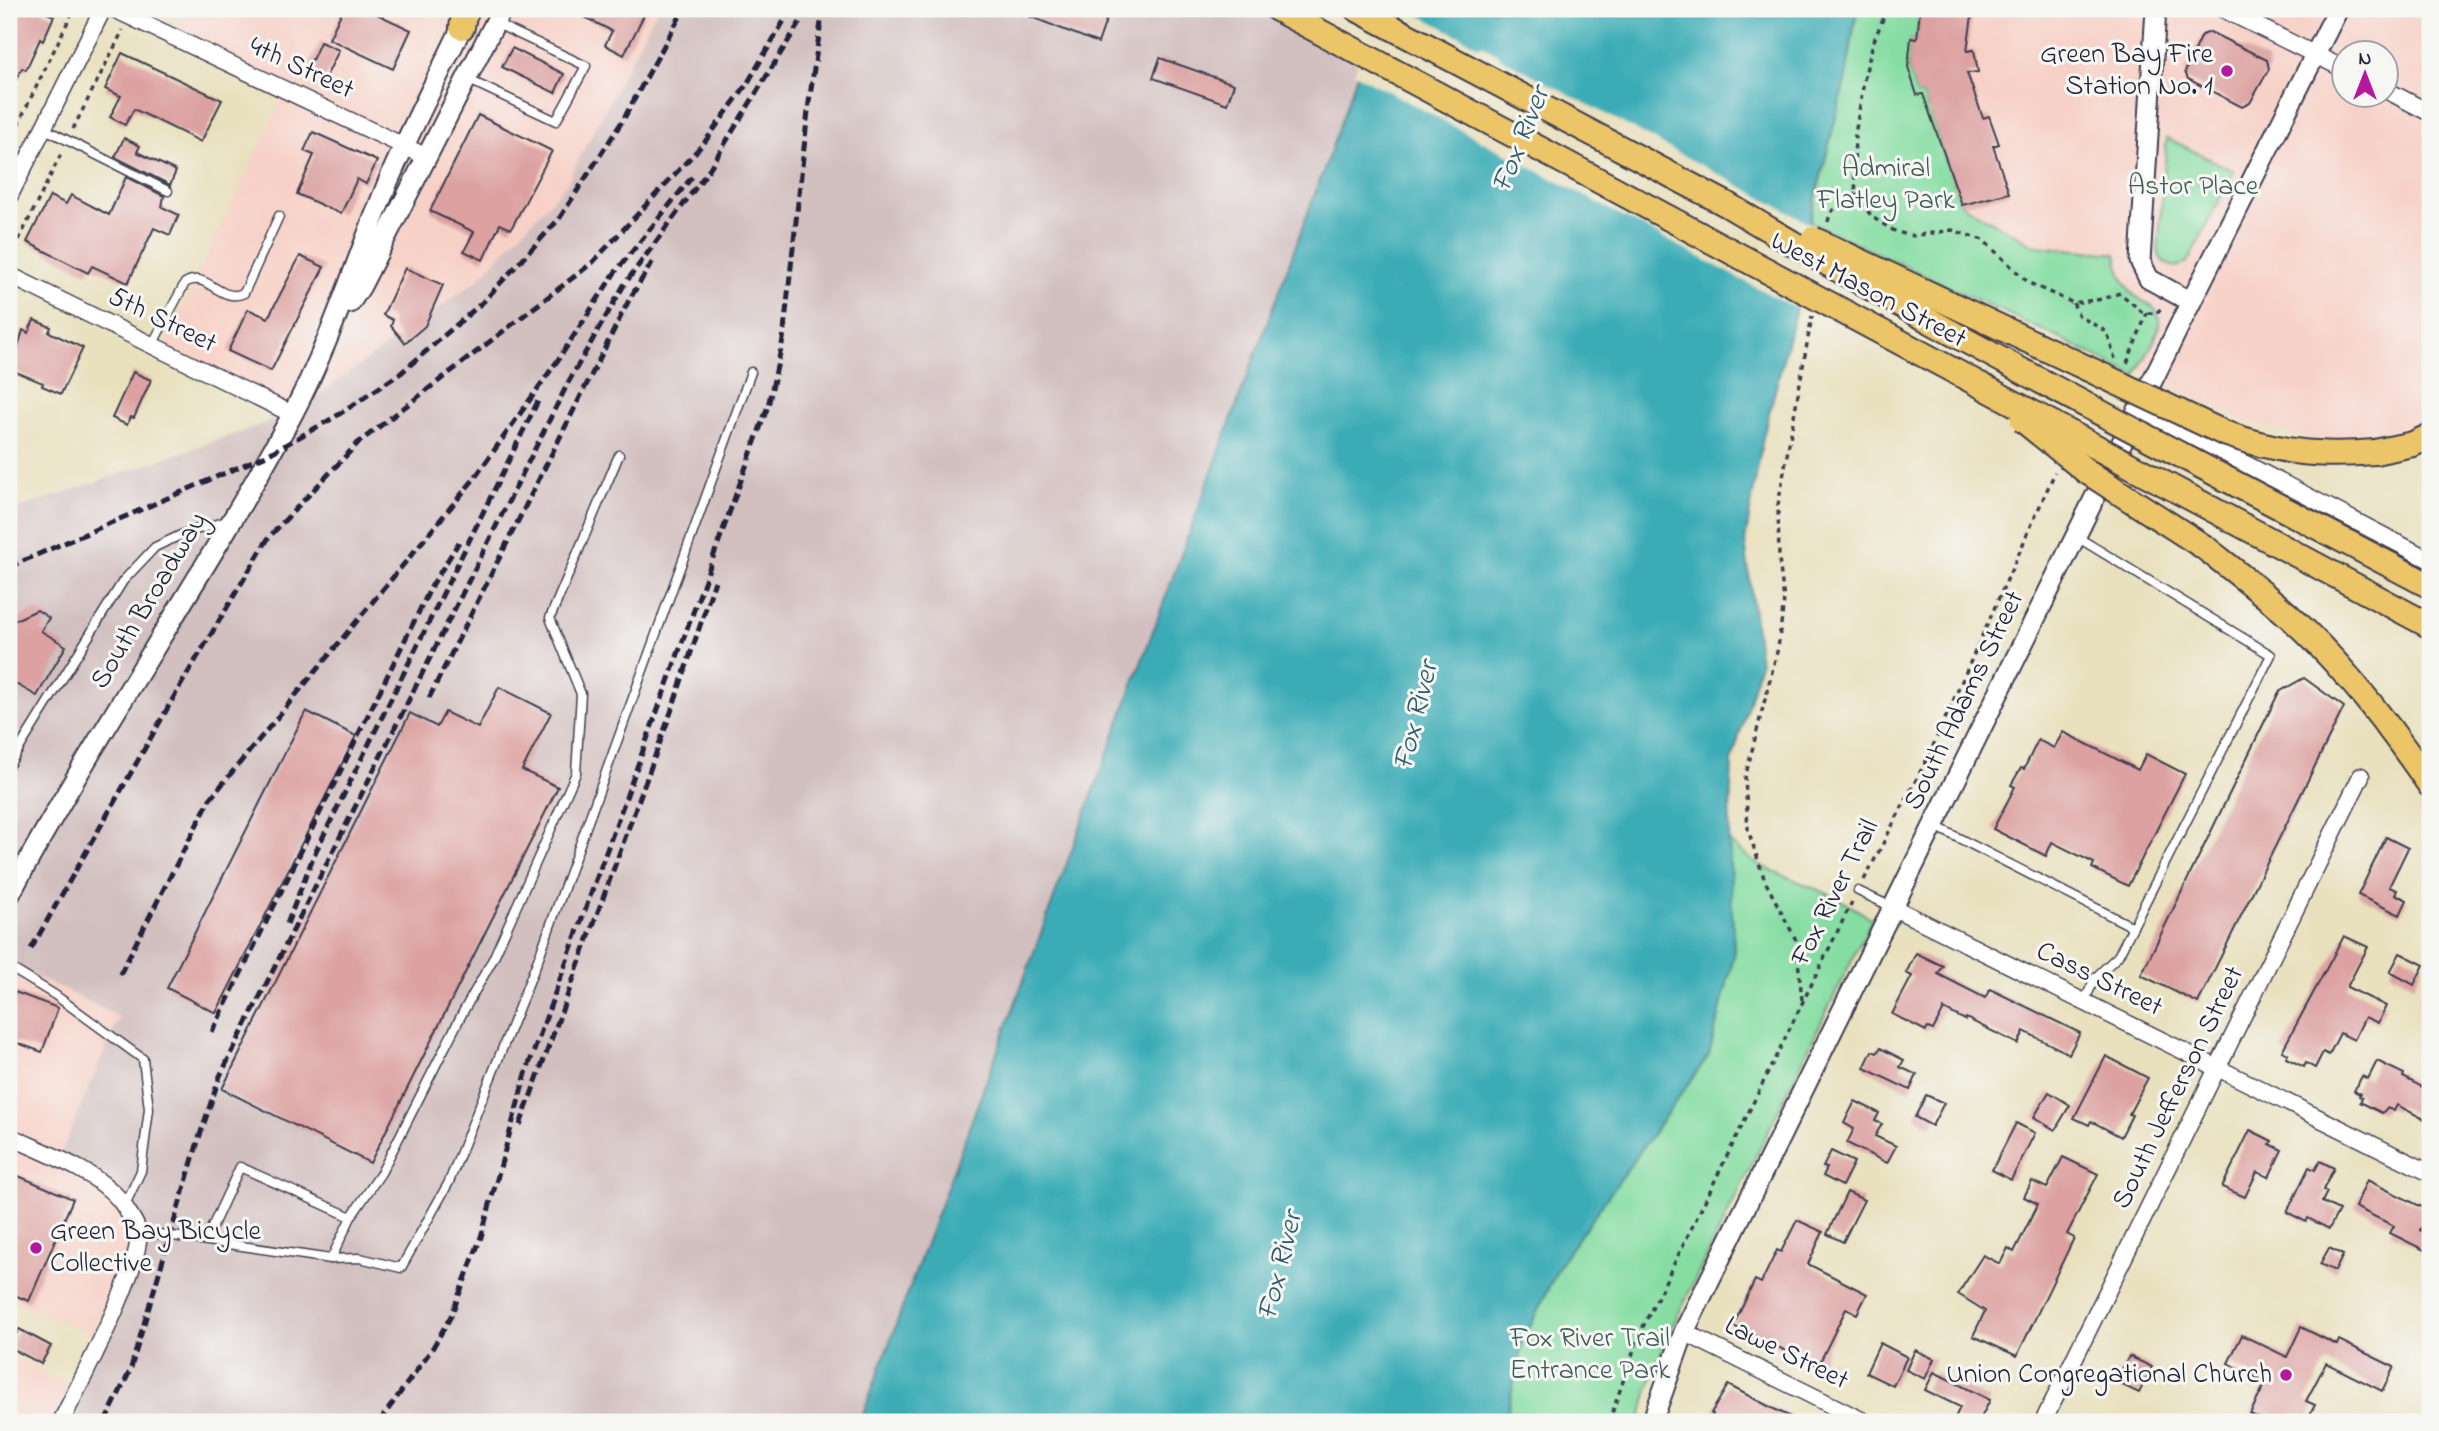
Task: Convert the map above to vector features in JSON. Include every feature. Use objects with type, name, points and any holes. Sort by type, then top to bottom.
[{"type":"main road","name":"West Mason Street","points":[[1277,9],[2430,626]]},
{"type":"main road","name":"West Mason Street","points":[[1357,9],[1726,204],[1813,256],[2110,418],[2430,586]]},
{"type":"main road","points":[[1726,204],[1821,243],[2224,433],[2283,450],[2315,454],[2375,452],[2413,444],[2430,436]]},
{"type":"main road","points":[[1979,384],[2086,471],[2204,547],[2289,615],[2324,650],[2363,696],[2430,785]]},
{"type":"street","points":[[9,197],[103,9]]},
{"type":"street","name":"4th Street","points":[[114,9],[428,157]]},
{"type":"street","points":[[2156,9],[2139,251],[2143,270],[2149,279],[2182,298]]},
{"type":"street","points":[[2223,9],[2330,61]]},
{"type":"street","name":"South Adams Street","points":[[1652,1422],[1684,1332],[2140,409],[2182,298],[2339,9]]},
{"type":"street","name":"South Broadway","points":[[9,897],[66,794],[232,519],[292,414],[332,330],[354,266],[404,146],[466,15]]},
{"type":"street","name":"South Broadway","points":[[332,330],[361,286],[499,16]]},
{"type":"street","points":[[2400,97],[2430,113]]},
{"type":"street","name":"5th Street","points":[[9,275],[292,414]]},
{"type":"street","points":[[2140,409],[2430,560]]},
{"type":"street","name":"South Jefferson Street","points":[[2043,1422],[2361,776]]},
{"type":"street","name":"Cass Street","points":[[1894,908],[2430,1173]]},
{"type":"street","points":[[9,1136],[92,1176],[119,1199],[138,1231],[134,1260],[122,1294],[61,1422]]},
{"type":"street","name":"Lawe Street","points":[[1684,1332],[1865,1422]]},
{"type":"lane","points":[[467,79],[556,121],[586,66],[499,16]]},
{"type":"lane","points":[[43,128],[168,191]]},
{"type":"lane","points":[[152,345],[185,283],[190,280],[201,280],[227,296],[244,293],[279,216]]},
{"type":"lane","points":[[138,1231],[331,1259],[360,1258],[401,1268],[449,1182],[539,957],[751,372]]},
{"type":"lane","points":[[331,1259],[352,1217],[381,1173],[493,959],[576,773],[581,694],[550,618],[620,454]]},
{"type":"lane","points":[[9,765],[123,580],[155,547],[185,533],[232,519]]},
{"type":"lane","points":[[2077,537],[2271,655],[2118,956],[2095,978],[2084,1002]]},
{"type":"lane","points":[[1935,825],[2133,927]]},
{"type":"lane","points":[[1858,891],[1894,908]]},
{"type":"lane","points":[[9,967],[55,995],[143,1059],[149,1109],[141,1171],[124,1207]]},
{"type":"lane","points":[[206,1240],[240,1167],[352,1217]]},
{"type":"path","points":[[9,143],[74,9]]},
{"type":"path","points":[[1887,9],[1873,43],[1855,135],[1857,194],[1872,217],[1896,232],[1914,236],[1952,230],[1983,240],[2029,283],[2073,303],[2103,299],[2120,293],[2147,313],[2156,314],[2182,298]]},
{"type":"path","points":[[1827,227],[1829,214],[1845,198],[1857,194]]},
{"type":"path","points":[[2073,303],[2079,316],[2107,332],[2114,350],[2116,370]]},
{"type":"path","points":[[1802,1003],[1796,940],[1765,881],[1748,830],[1745,778],[1778,648],[1784,600],[1779,559],[1778,505],[1814,305]]},
{"type":"path","points":[[2122,371],[2147,313]]},
{"type":"path","name":"Fox River Trail","points":[[1609,1422],[1639,1335],[1802,1003],[1929,755],[2060,464]]},
{"type":"shaded area","points":[[186,9],[475,9],[488,15],[491,9],[657,9],[565,186],[475,282],[292,414],[162,350],[286,91],[171,37]]},
{"type":"shaded area","points":[[657,9],[1277,9],[1364,55],[860,1422],[61,1422],[122,1294],[138,1231],[119,1199],[58,1160],[119,1017],[9,963],[9,512],[292,414],[475,282],[565,186]]},
{"type":"shaded area","points":[[1857,9],[2430,9],[2430,436],[2375,452],[2247,422],[1811,214],[1846,77]]},
{"type":"shaded area","points":[[9,964],[119,1017],[58,1159],[92,1176],[138,1231],[101,1339],[9,1299]]},
{"type":"shaded area","points":[[9,1355],[77,1389],[61,1422],[9,1422]]},
{"type":"green space","name":"Admiral Flatley Park","points":[[1857,9],[1920,9],[1917,39],[1911,39],[1908,67],[1917,95],[1923,94],[1962,205],[2036,246],[2116,254],[2126,285],[2133,294],[2156,310],[2159,320],[2157,334],[2136,376],[1810,222],[1846,77]]},
{"type":"green space","name":"Astor Place","points":[[2167,138],[2234,171],[2190,258],[2177,266],[2163,261],[2158,251]]},
{"type":"green space","name":"Fox River Trail Entrance Park","points":[[1729,842],[1757,864],[1837,898],[1872,919],[1668,1335],[1647,1393],[1640,1422],[1505,1422],[1523,1341],[1561,1262],[1709,1055],[1734,955]]},
{"type":"water","name":"Fox River","points":[[1380,9],[1857,9],[1846,77],[1811,214],[1806,270],[1763,437],[1745,541],[1760,663],[1732,761],[1729,842],[1734,955],[1709,1055],[1561,1262],[1523,1341],[1505,1422],[860,1422],[1327,161]]},
{"type":"pier","points":[[1376,9],[1408,9],[1478,46],[1481,45],[1813,225],[1809,271],[1799,310],[1354,73]]},
{"type":"building","points":[[9,9],[38,9],[54,16],[43,41],[40,39],[26,70],[22,68],[9,94]]},
{"type":"building","points":[[343,9],[366,9],[411,30],[393,69],[329,39]]},
{"type":"building","points":[[569,9],[647,9],[624,55],[605,45],[612,31]]},
{"type":"building","points":[[1011,9],[1110,9],[1098,43]]},
{"type":"building","points":[[1920,9],[1973,9],[1967,51],[1974,50],[1978,72],[1967,73],[1983,118],[1989,116],[1999,144],[1993,146],[2009,193],[1962,205],[1923,94],[1917,95],[1908,67],[1911,38],[1917,39]]},
{"type":"building","name":"Green Bay Fire Station No. 1","points":[[2210,32],[2267,60],[2269,69],[2250,103],[2242,107],[2188,79],[2185,72],[2202,35]]},
{"type":"building","points":[[320,42],[339,50],[325,79],[307,71]]},
{"type":"building","points":[[512,48],[564,74],[555,93],[502,67]]},
{"type":"building","points":[[122,53],[222,100],[201,142],[134,109],[125,125],[110,117],[121,96],[105,89]]},
{"type":"building","points":[[1160,58],[1234,84],[1227,104],[1153,78]]},
{"type":"building","points":[[478,115],[552,151],[511,229],[500,224],[483,260],[464,251],[474,232],[430,211]]},
{"type":"building","points":[[313,132],[377,161],[366,184],[357,179],[341,214],[297,194],[314,155],[304,151]]},
{"type":"building","points":[[124,138],[140,146],[137,152],[176,171],[170,185],[115,157]]},
{"type":"building","points":[[126,177],[164,196],[162,207],[179,215],[170,235],[154,228],[128,283],[92,266],[88,273],[27,242],[50,196],[66,204],[71,195],[109,215]]},
{"type":"building","points":[[300,256],[324,267],[271,371],[228,351],[248,309],[268,318]]},
{"type":"building","points":[[405,268],[443,285],[425,326],[405,343],[391,326],[393,320],[383,315]]},
{"type":"building","points":[[34,320],[51,327],[49,332],[83,348],[61,394],[42,386],[43,383],[11,370],[23,330],[28,333]]},
{"type":"building","points":[[133,372],[151,380],[134,418],[131,417],[127,425],[112,418]]},
{"type":"building","points":[[37,610],[49,618],[41,631],[66,646],[37,696],[9,680],[9,623]]},
{"type":"building","points":[[2304,678],[2344,707],[2198,1003],[2141,975],[2279,692]]},
{"type":"building","points":[[499,687],[551,713],[522,770],[558,787],[370,1163],[222,1089],[410,713],[437,727],[445,712],[478,728]]},
{"type":"building","points":[[306,711],[356,736],[216,1013],[167,988]]},
{"type":"building","points":[[2063,732],[2138,770],[2146,754],[2185,774],[2128,886],[2092,868],[2094,863],[2052,842],[2046,856],[1993,829],[2015,787],[2011,785],[2021,768],[2024,769],[2038,740],[2054,748]]},
{"type":"building","points":[[2386,837],[2408,848],[2389,887],[2397,890],[2395,894],[2407,900],[2400,915],[2358,895]]},
{"type":"building","points":[[2344,936],[2368,947],[2347,987],[2386,1006],[2378,1023],[2365,1017],[2354,1040],[2340,1033],[2329,1055],[2323,1052],[2315,1068],[2306,1063],[2304,1067],[2286,1058],[2288,1054],[2282,1051]]},
{"type":"building","points":[[1916,953],[1943,966],[1938,974],[1985,998],[1990,989],[2080,1033],[2069,1054],[2024,1031],[2018,1044],[1944,1009],[1933,1030],[1928,1028],[1926,1031],[1892,1014],[1912,976],[1906,973]]},
{"type":"building","points":[[2400,953],[2424,965],[2414,985],[2390,972]]},
{"type":"building","points":[[15,992],[58,1008],[42,1052],[9,1040],[9,1008]]},
{"type":"building","points":[[1880,1048],[1904,1060],[1900,1067],[1917,1075],[1910,1090],[1864,1068],[1872,1051],[1877,1053]]},
{"type":"building","points":[[2106,1056],[2148,1078],[2129,1114],[2132,1115],[2121,1137],[2091,1121],[2089,1125],[2074,1118]]},
{"type":"building","points":[[2377,1061],[2430,1091],[2430,1122],[2397,1105],[2394,1111],[2387,1108],[2382,1113],[2360,1102],[2360,1094],[2354,1091],[2362,1076],[2368,1079]]},
{"type":"building","points":[[2049,1092],[2070,1105],[2055,1130],[2034,1117]]},
{"type":"building","points":[[1926,1095],[1944,1103],[1932,1126],[1915,1117]]},
{"type":"building","points":[[1855,1101],[1879,1113],[1875,1121],[1882,1124],[1875,1136],[1896,1146],[1887,1163],[1847,1143],[1854,1129],[1844,1123]]},
{"type":"building","points":[[2016,1123],[2035,1133],[2011,1180],[1992,1170]]},
{"type":"building","points":[[2250,1130],[2272,1141],[2270,1144],[2282,1150],[2269,1177],[2257,1172],[2245,1197],[2222,1187]]},
{"type":"building","points":[[1831,1151],[1854,1162],[1842,1186],[1823,1176],[1827,1168],[1823,1167]]},
{"type":"building","points":[[2063,1157],[2098,1174],[2067,1234],[2074,1238],[2017,1356],[1973,1336],[1985,1311],[1958,1294],[1983,1255],[2000,1264],[2008,1248],[2014,1252],[2038,1204],[2024,1197],[2032,1181],[2047,1188]]},
{"type":"building","points":[[2320,1161],[2334,1168],[2323,1190],[2327,1192],[2322,1202],[2339,1210],[2329,1229],[2308,1218],[2306,1222],[2287,1212],[2309,1167],[2315,1170]]},
{"type":"building","points":[[9,1172],[73,1199],[29,1301],[9,1293]]},
{"type":"building","points":[[2367,1180],[2430,1211],[2420,1231],[2430,1237],[2430,1253],[2390,1233],[2394,1226],[2355,1207]]},
{"type":"building","points":[[1847,1192],[1864,1200],[1843,1242],[1827,1234]]},
{"type":"building","points":[[1797,1220],[1823,1232],[1808,1264],[1867,1294],[1857,1314],[1846,1309],[1818,1366],[1733,1326],[1755,1280],[1761,1283],[1777,1250],[1781,1252]]},
{"type":"building","points":[[2329,1248],[2343,1255],[2335,1271],[2320,1264]]},
{"type":"building","name":"Union Congregational Church","points":[[2301,1327],[2337,1345],[2339,1340],[2394,1367],[2382,1391],[2326,1363],[2306,1401],[2315,1405],[2306,1422],[2269,1422],[2250,1414],[2266,1382],[2228,1363],[2242,1335],[2287,1357]]},
{"type":"building","points":[[19,1329],[51,1346],[41,1364],[9,1347]]},
{"type":"building","points":[[1880,1343],[1907,1357],[1893,1386],[1866,1373]]},
{"type":"building","points":[[1915,1350],[1934,1359],[1925,1379],[1906,1370]]},
{"type":"building","points":[[2129,1356],[2152,1367],[2139,1393],[2116,1382]]},
{"type":"building","points":[[1934,1372],[1990,1400],[1979,1422],[1965,1422],[1955,1418],[1960,1407],[1925,1390]]},
{"type":"building","points":[[1728,1385],[1801,1422],[1709,1422],[1713,1414],[1711,1413]]},
{"type":"railway","points":[[9,567],[269,454],[335,417],[401,373],[484,301],[559,219],[623,120],[684,9]]},
{"type":"railway","points":[[31,949],[179,688],[269,537],[358,443],[592,263],[704,143],[747,84],[791,9]]},
{"type":"railway","points":[[105,1422],[130,1371],[220,1076],[569,381],[624,285],[708,171],[808,9]]},
{"type":"railway","points":[[379,1422],[432,1349],[451,1316],[481,1237],[527,1070],[768,406],[783,340],[809,102],[823,9]]},
{"type":"railway","points":[[120,974],[210,799],[474,479],[560,357],[614,274],[692,177]]},
{"type":"railway","points":[[429,698],[629,300],[653,261]]},
{"type":"railway","points":[[287,924],[314,855],[538,401]]},
{"type":"railway","points":[[212,1032],[431,587],[459,542]]},
{"type":"railway","points":[[520,1125],[671,712],[715,581]]},
{"type":"place","name":"Green Bay Fire Station No. 1","points":[[2227,71]]},
{"type":"place","name":"Green Bay Bicycle Collective","points":[[36,1248]]},
{"type":"place","name":"Union Congregational Church","points":[[2286,1375]]}]
